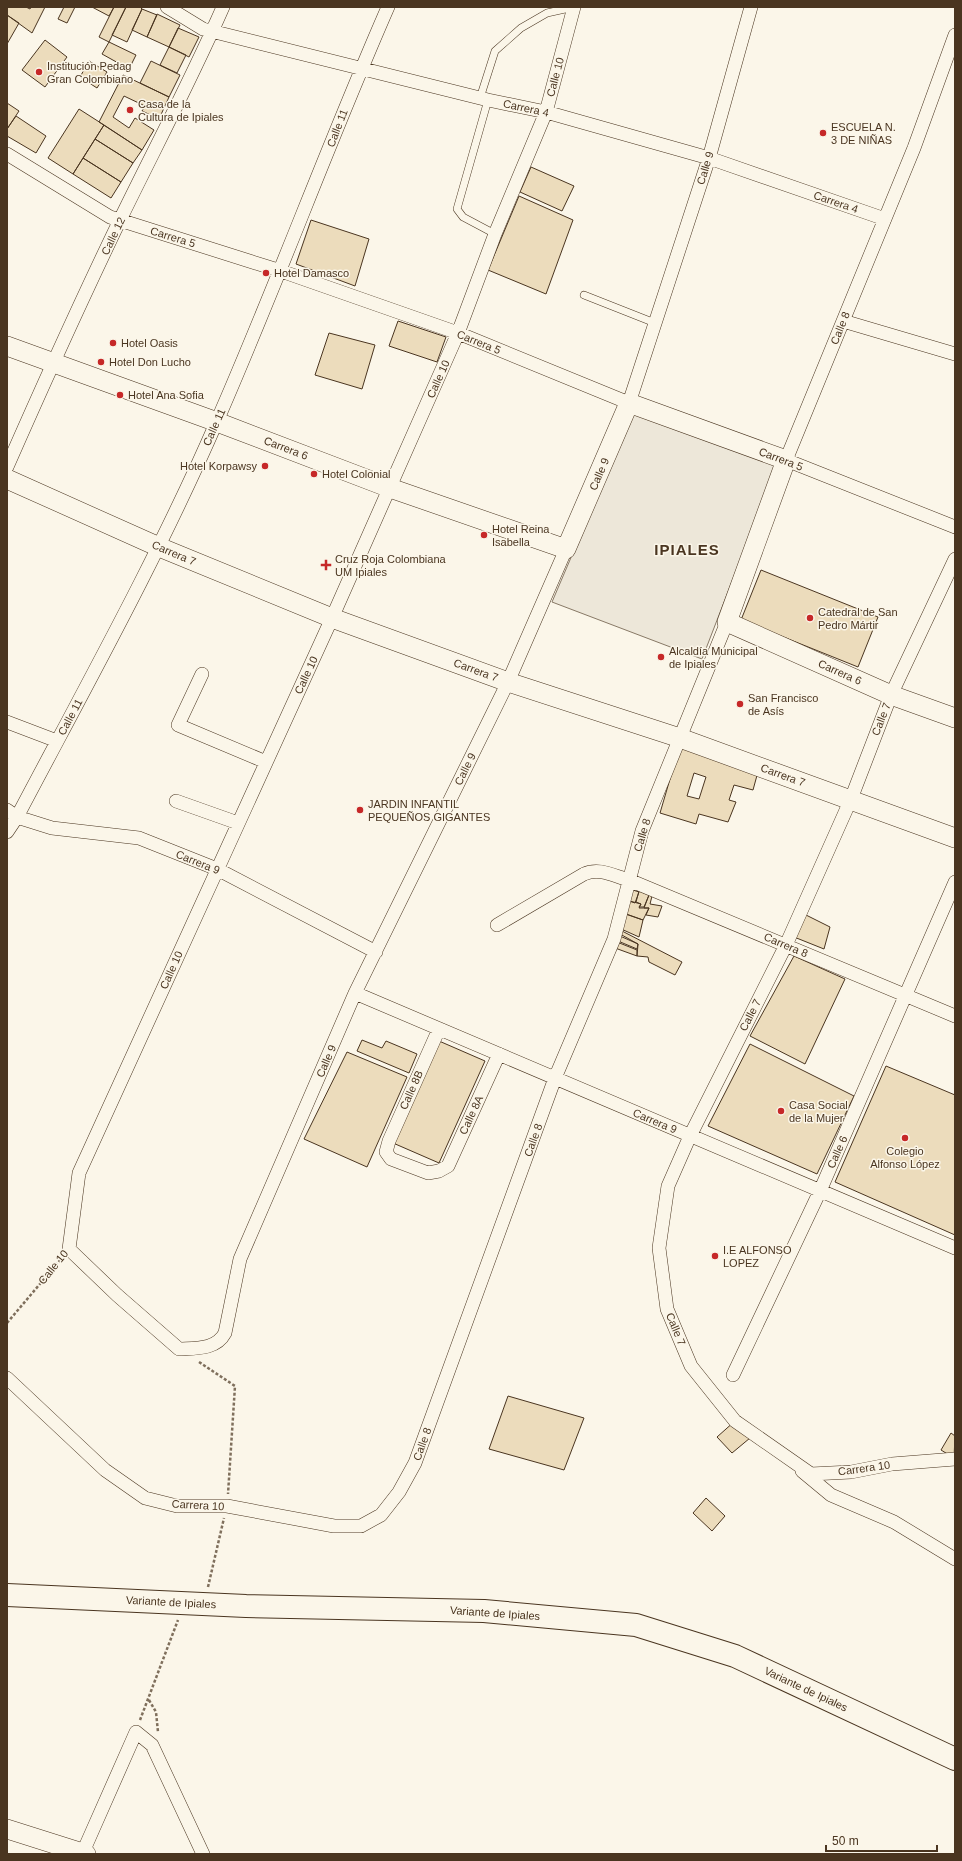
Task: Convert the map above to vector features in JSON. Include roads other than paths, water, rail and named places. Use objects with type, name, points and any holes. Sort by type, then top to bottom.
[{"type":"highway","name":"Variante de Ipiales","points":[[7,1594],[194,1604],[484,1611],[636,1625],[735,1656],[955,1758]]},
{"type":"main road","name":"Carrera 6","points":[[7,346],[217,422],[390,488],[566,549]]},
{"type":"main road","name":"Carrera 5","points":[[629,403],[786,460]]},
{"type":"main road","name":"Calle 9","points":[[566,549],[629,403]]},
{"type":"main road","name":"Calle 8","points":[[727,622],[786,460]]},
{"type":"main road","name":"Carrera 7","points":[[7,479],[159,547],[332,618],[508,682],[680,738],[955,838]]},
{"type":"main road","name":"Carrera 6","points":[[727,622],[891,695],[955,718]]},
{"type":"main road","points":[[7,1829],[84,1853]]},
{"type":"street","name":"Carrera 4","points":[[167,7],[204,29],[484,99],[546,112],[709,158],[885,219]]},
{"type":"street","name":"Calle 12","points":[[7,467],[53,362],[120,220],[192,75],[223,7]]},
{"type":"street","name":"Calle 11","points":[[7,832],[12,813],[57,742],[159,547],[217,422],[281,271],[361,68],[388,7]]},
{"type":"street","name":"Calle 10","points":[[179,1349],[116,1295],[69,1249],[79,1173],[332,618],[458,333],[495,234],[546,112],[574,7]]},
{"type":"street","name":"Calle 9","points":[[629,403],[709,158],[751,7]]},
{"type":"street","name":"Calle 8","points":[[786,460],[914,148],[955,35]]},
{"type":"street","name":"Carrera 5","points":[[7,154],[110,217],[281,271],[458,333],[629,403]]},
{"type":"street","points":[[843,321],[955,354]]},
{"type":"street","name":"Carrera 5","points":[[786,460],[955,527]]},
{"type":"street","name":"Calle 9","points":[[179,1349],[213,1345],[221,1340],[225,1333],[240,1259],[355,993],[508,682],[566,549]]},
{"type":"street","name":"Calle 7","points":[[780,1452],[735,1421],[691,1366],[667,1309],[659,1248],[668,1186],[690,1136],[786,945],[851,800],[891,695],[955,559]]},
{"type":"street","name":"Calle 8","points":[[361,1526],[381,1516],[399,1492],[415,1463],[555,1078],[614,939],[623,878],[727,622]]},
{"type":"street","points":[[202,674],[178,725],[266,762]]},
{"type":"street","points":[[7,722],[57,742]]},
{"type":"street","points":[[176,801],[238,823]]},
{"type":"street","name":"Carrera 9","points":[[12,813],[52,828],[139,838],[217,869],[376,952]]},
{"type":"street","name":"Carrera 8","points":[[497,925],[592,870],[623,878],[955,1016]]},
{"type":"street","name":"Calle 6","points":[[733,1375],[820,1191],[955,882]]},
{"type":"street","name":"Carrera 9","points":[[355,993],[955,1248]]},
{"type":"street","name":"Calle 8B","points":[[439,1029],[389,1141],[386,1152],[391,1159],[428,1173],[440,1171]]},
{"type":"street","name":"Calle 8A","points":[[440,1171],[448,1166],[499,1054]]},
{"type":"street","name":"Carrera 10","points":[[7,1378],[105,1470],[145,1498],[177,1506],[227,1506],[334,1526],[361,1526]]},
{"type":"street","points":[[780,1452],[831,1495],[894,1522],[955,1558]]},
{"type":"street","name":"Carrera 10","points":[[780,1452],[811,1474],[851,1472],[892,1464],[955,1459]]},
{"type":"street","points":[[84,1853],[136,1732],[152,1745],[203,1854]]},
{"type":"lane","points":[[495,234],[463,217],[457,208],[495,51],[522,28],[547,13],[574,7]]},
{"type":"lane","points":[[584,295],[655,323]]},
{"type":"place","name":"Institución Pedag Gran Colombiano","points":[[39,72]]},
{"type":"place","name":"Casa de la Cultura de Ipiales","points":[[130,110]]},
{"type":"place","name":"ESCUELA N. 3 DE NIÑAS","points":[[823,133]]},
{"type":"place","name":"Hotel Damasco","points":[[266,273]]},
{"type":"place","name":"Hotel Oasis","points":[[113,343]]},
{"type":"place","name":"Hotel Don Lucho","points":[[101,362]]},
{"type":"place","name":"Hotel Ana Sofia","points":[[120,395]]},
{"type":"place","name":"Hotel Korpawsy","points":[[265,466]]},
{"type":"place","name":"Hotel Colonial","points":[[314,474]]},
{"type":"place","name":"Hotel Reina Isabella","points":[[484,535]]},
{"type":"place","name":"Cruz Roja Colombiana UM Ipiales","points":[[326,565]]},
{"type":"place","name":"Catedral de San Pedro Mártir","points":[[810,618]]},
{"type":"place","name":"Alcaldía Municipal de Ipiales","points":[[661,657]]},
{"type":"place","name":"San Francisco de Asís","points":[[740,704]]},
{"type":"place","name":"JARDIN INFANTIL PEQUEÑOS GIGANTES","points":[[360,810]]},
{"type":"place","name":"Casa Social de la Mujer","points":[[781,1111]]},
{"type":"place","name":"Colegio Alfonso López","points":[[905,1138]]},
{"type":"place","name":"I.E ALFONSO LOPEZ","points":[[715,1256]]},
{"type":"district","name":"IPIALES","points":[[687,550]]}]
